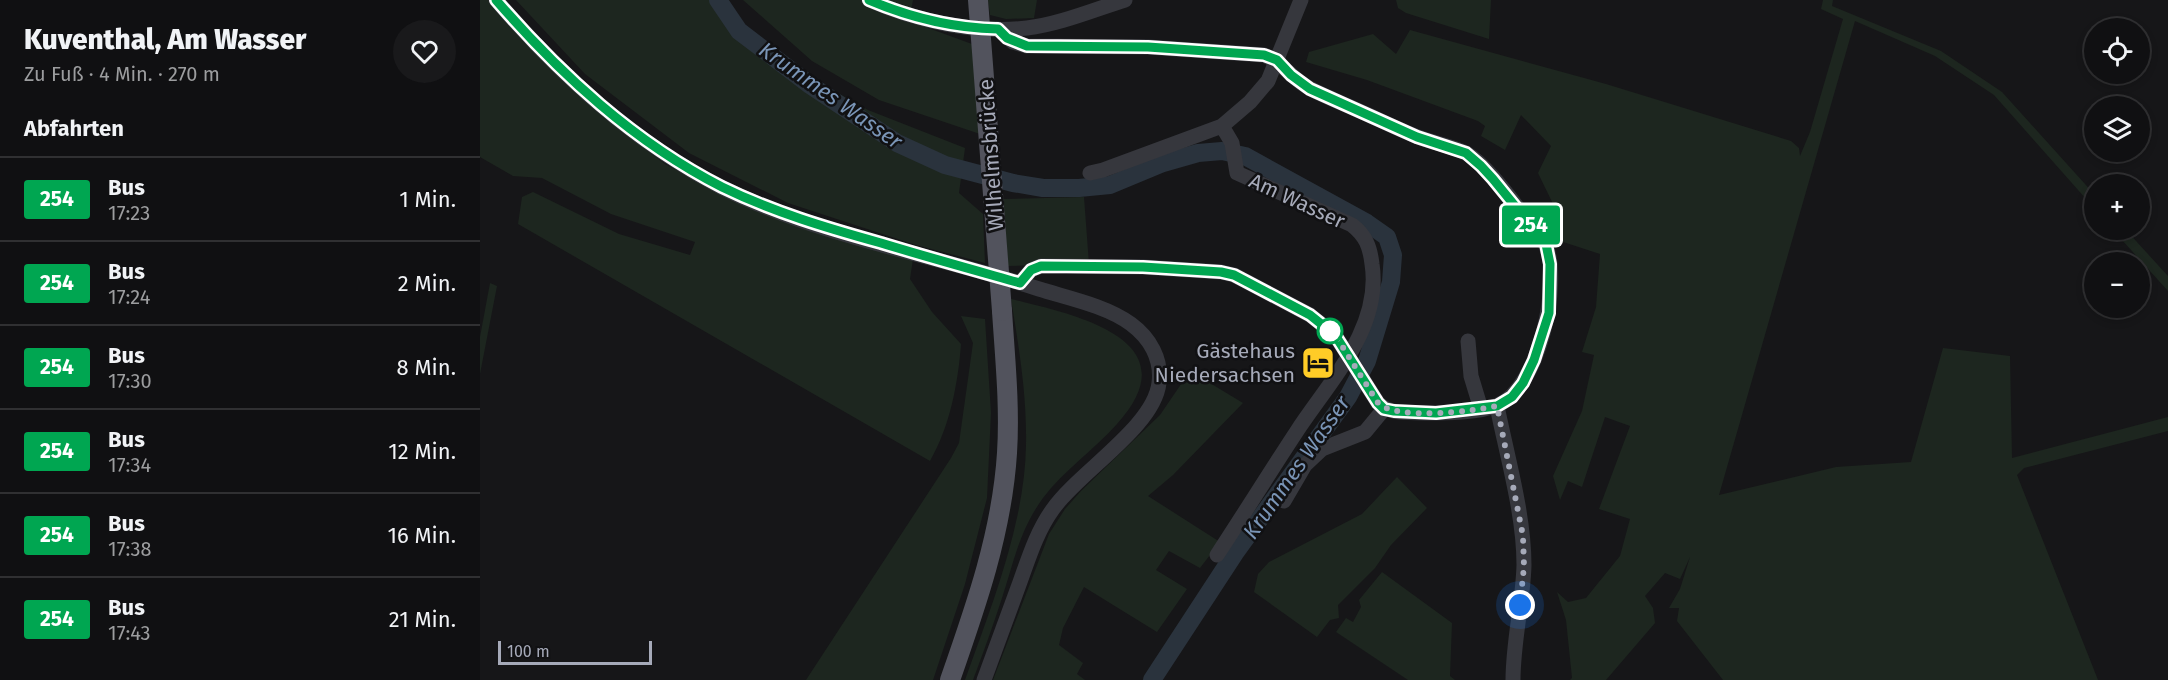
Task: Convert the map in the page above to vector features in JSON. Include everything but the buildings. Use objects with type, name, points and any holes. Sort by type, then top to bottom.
[{"type":"main road","points":[[950,680],[987,567],[1004,484],[1008,419],[978,0]]},
{"type":"street","points":[[496,0],[552,61],[590,96],[639,136],[698,174],[748,199],[796,218],[1000,277],[1107,311],[1140,331],[1154,349],[1158,359],[1160,379],[1155,399],[1137,424],[1063,496],[1045,521],[1033,547],[984,680]]},
{"type":"street","points":[[869,0],[911,16],[998,29],[1028,28],[1125,0]]},
{"type":"street","points":[[1090,172],[1103,170],[1222,126],[1268,81],[1301,0]]},
{"type":"street","name":"Wilhelmsbrücke","points":[[982,28],[1000,277]]},
{"type":"street","points":[[998,29],[1007,38],[1027,46],[1148,47],[1249,52],[1277,60],[1291,75],[1310,89],[1417,137],[1466,153],[1481,166],[1546,244],[1550,264],[1549,313],[1534,360],[1523,383],[1512,397],[1497,406],[1436,413],[1384,409],[1335,335],[1310,315],[1246,280],[1221,272],[1143,267],[1041,266],[1031,270],[1020,283]]},
{"type":"street","name":"Am Wasser","points":[[1217,555],[1314,405],[1352,363],[1374,290],[1374,271],[1367,241],[1361,233],[1352,225],[1237,173],[1232,143],[1222,126]]},
{"type":"street","points":[[1468,341],[1471,376],[1481,409]]},
{"type":"street","points":[[1497,406],[1523,536],[1524,567],[1513,680]]},
{"type":"street","points":[[1284,501],[1305,465],[1322,449],[1365,432],[1384,409]]},
{"type":"shaded area","points":[[480,0],[488,0],[511,27],[604,118],[665,164],[720,193],[913,259],[910,279],[932,312],[961,344],[952,404],[943,434],[930,461],[518,224],[522,197],[533,192],[619,234],[690,255],[695,242],[611,214],[542,178],[513,176],[480,157]]},
{"type":"shaded area","points":[[516,0],[725,0],[746,28],[831,89],[868,110],[965,148],[959,193],[983,214],[985,263],[916,245],[788,203],[689,153],[585,74]]},
{"type":"shaded area","points":[[743,0],[913,0],[909,21],[972,44],[980,134],[879,100],[812,61]]},
{"type":"shaded area","points":[[988,0],[1037,0],[1034,18],[1006,19],[990,15]]},
{"type":"shaded area","points":[[1396,0],[1491,0],[1489,39],[1406,13],[1398,8]]},
{"type":"shaded area","points":[[1823,0],[1833,0],[1832,6],[1941,51],[2002,92],[2084,183],[2084,197],[1994,95],[1935,56],[1855,21],[1719,495],[1836,467],[1911,462],[1943,348],[2010,356],[2012,458],[2168,417],[2168,431],[2024,468],[2017,475],[2098,680],[1723,680],[1677,621],[1679,608],[1669,608],[1680,589],[1690,557],[1680,579],[1665,573],[1645,596],[1653,608],[1655,623],[1606,680],[1570,680],[1572,678],[1566,620],[1557,592],[1568,602],[1586,598],[1620,556],[1630,519],[1599,509],[1630,426],[1605,417],[1582,487],[1568,481],[1560,500],[1553,476],[1582,411],[1594,355],[1582,352],[1596,307],[1600,254],[1557,240],[1554,206],[1538,173],[1551,146],[1521,115],[1505,150],[1481,136],[1485,126],[1478,121],[1367,80],[1306,62],[1309,52],[1373,34],[1396,54],[1410,30],[1606,84],[1791,141],[1799,148],[1800,156],[1810,132],[1843,19],[1821,9]]},
{"type":"shaded area","points":[[1084,197],[1089,264],[1008,266],[1003,199]]},
{"type":"shaded area","points":[[2122,240],[2135,240],[2146,252],[2133,252]]},
{"type":"shaded area","points":[[2150,256],[2168,276],[2168,291],[2150,271]]},
{"type":"shaded area","points":[[490,283],[497,286],[480,374],[480,337]]},
{"type":"shaded area","points":[[1011,299],[1065,313],[1116,335],[1134,351],[1142,371],[1137,395],[1117,424],[1060,478],[1043,498],[1028,522],[973,680],[965,680],[1005,564],[1020,504],[1024,474],[1026,445],[1024,390]]},
{"type":"shaded area","points":[[961,316],[985,319],[991,413],[987,498],[965,584],[933,680],[806,680],[959,443],[973,343]]},
{"type":"shaded area","points":[[1190,371],[1243,403],[1173,475],[1148,496],[1220,542],[1200,568],[1169,551],[1156,570],[1187,589],[1157,632],[1084,587],[1063,628],[1059,645],[1083,663],[1077,674],[1085,680],[993,680],[1049,534],[1065,509],[1081,491],[1160,415]]},
{"type":"shaded area","points":[[1397,477],[1427,508],[1391,545],[1375,568],[1338,605],[1339,618],[1330,620],[1317,637],[1254,592],[1258,574],[1269,562],[1362,514]]},
{"type":"shaded area","points":[[1382,572],[1452,623],[1450,676],[1455,680],[1408,680],[1336,632],[1346,618],[1353,622],[1361,607],[1359,600]]},
{"type":"waterway","name":"Krummes Wasser","points":[[718,0],[739,31],[810,85],[897,143],[945,165],[1013,183],[1043,188],[1079,188],[1110,185],[1163,163],[1198,153],[1222,151],[1245,156],[1367,223],[1387,237],[1393,255],[1391,282],[1367,361],[1348,397],[1235,553],[1152,680]]},
{"type":"bus line","name":"254","points":[[496,0],[552,61],[639,136],[698,174],[775,210],[821,226],[1020,283],[1031,270],[1041,266],[1143,267],[1221,272],[1234,275],[1310,315],[1335,335],[1356,370],[1384,409],[1436,413],[1481,409],[1497,406],[1512,397],[1523,383],[1534,360],[1549,313],[1550,264],[1546,244],[1493,179],[1466,153],[1417,137],[1310,89],[1300,83],[1277,60],[1264,55],[1249,52],[1148,47],[1034,47],[1013,42],[998,29],[911,16],[869,0]]},
{"type":"place","name":"Gästehaus Niedersachsen","points":[[1318,363]]},
{"type":"route","points":[[1330,331],[1335,335],[1356,370],[1384,409],[1436,413],[1497,406],[1523,536],[1524,567],[1520,605]]}]
